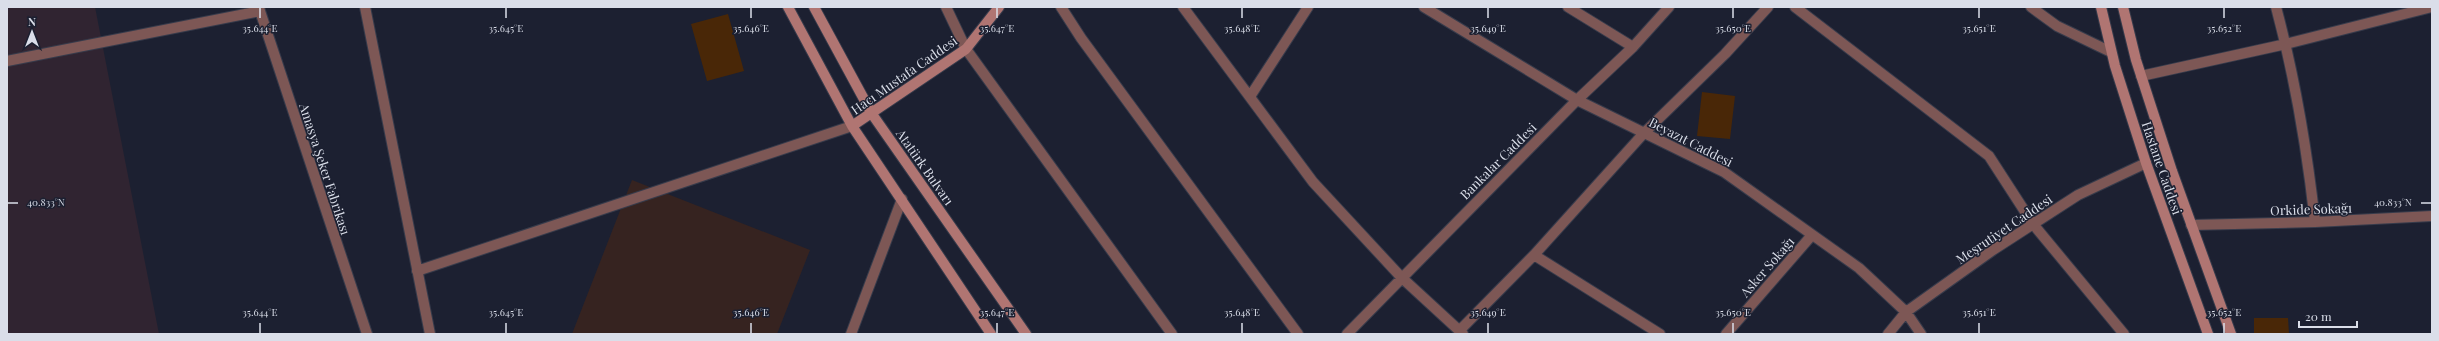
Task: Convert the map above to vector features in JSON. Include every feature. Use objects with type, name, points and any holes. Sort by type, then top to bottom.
[{"type":"street","points":[[365,7],[430,334]]},
{"type":"street","points":[[788,7],[852,126],[991,334]]},
{"type":"street","name":"Atatürk Bulvarı","points":[[814,7],[872,114],[1026,334]]},
{"type":"street","points":[[946,7],[966,49],[1172,334]]},
{"type":"street","name":"Hacı Mustafa Caddesi","points":[[852,126],[872,114],[966,49],[999,7]]},
{"type":"street","points":[[1061,7],[1081,38],[1298,334]]},
{"type":"street","points":[[1183,7],[1250,95],[1313,182],[1401,277],[1461,332],[1534,255],[1644,133],[1725,54],[1768,7]]},
{"type":"street","points":[[1250,95],[1308,7]]},
{"type":"street","name":"Beyazıt Caddesi","points":[[1424,7],[1577,100],[1724,172],[1859,268],[1906,312],[1921,334]]},
{"type":"street","points":[[1568,7],[1632,47]]},
{"type":"street","name":"Bankalar Caddesi","points":[[1347,334],[1401,277],[1577,100],[1632,47],[1669,7]]},
{"type":"street","points":[[1795,7],[1989,156],[2033,224],[2124,334]]},
{"type":"street","points":[[2031,7],[2057,26],[2112,52]]},
{"type":"street","name":"Hastane Caddesi","points":[[2101,7],[2112,52],[2146,163],[2208,334]]},
{"type":"street","name":"Hastane Caddesi","points":[[2123,7],[2141,76],[2230,334]]},
{"type":"street","points":[[2276,7],[2286,44],[2308,161],[2315,222]]},
{"type":"street","points":[[2141,76],[2286,44],[2432,7]]},
{"type":"street","name":"Amasya Şeker Fabrikası","points":[[7,61],[259,9],[366,334]]},
{"type":"street","points":[[417,271],[852,126]]},
{"type":"street","name":"Meşrutiyet Caddesi","points":[[1888,334],[1906,312],[2033,224],[2078,195],[2146,163]]},
{"type":"street","points":[[851,334],[902,199]]},
{"type":"street","name":"Orkide Sokağı","points":[[2192,225],[2315,222],[2432,216]]},
{"type":"street","name":"Asker Sokağı","points":[[1726,334],[1812,235]]},
{"type":"street","points":[[1534,255],[1660,334]]},
{"type":"shaded area","points":[[7,7],[95,7],[159,334],[7,334]]},
{"type":"shaded area","points":[[632,180],[810,250],[777,334],[572,334]]},
{"type":"building","points":[[728,14],[744,71],[707,81],[691,24]]},
{"type":"building","points":[[1702,92],[1735,96],[1730,139],[1697,136]]},
{"type":"building","points":[[2254,318],[2288,318],[2289,334],[2254,334]]}]
